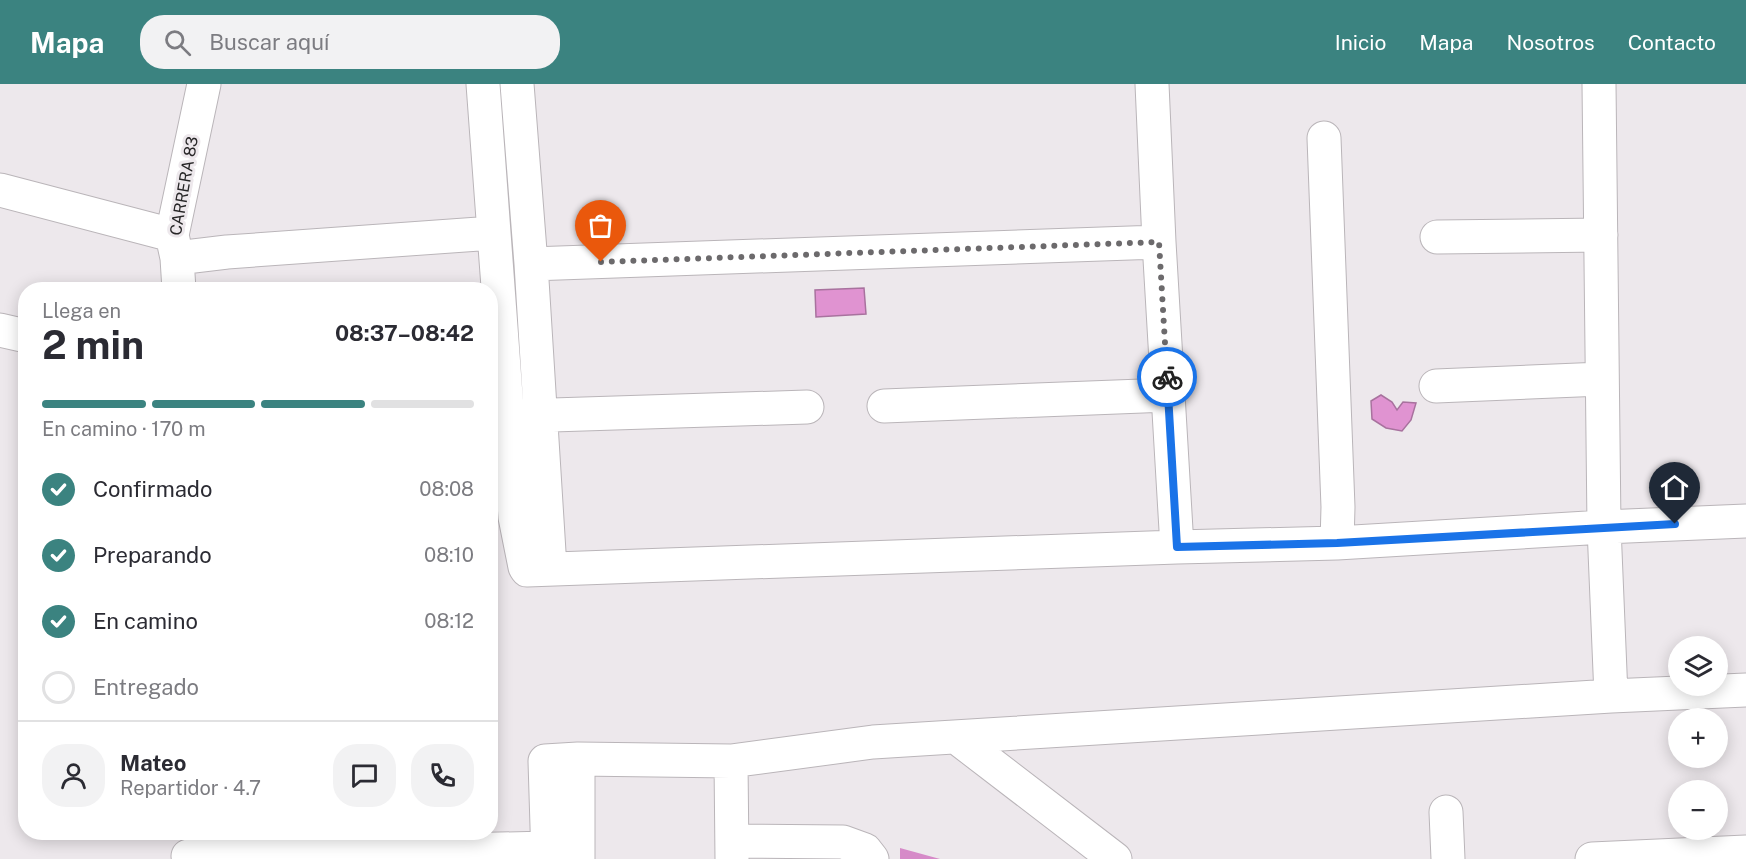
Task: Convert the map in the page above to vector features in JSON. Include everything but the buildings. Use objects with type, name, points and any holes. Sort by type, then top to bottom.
[{"type":"street","name":"CARRERA 83","points":[[176,261],[204,84]]},
{"type":"street","points":[[483,84],[494,233],[495,282]]},
{"type":"street","points":[[517,84],[550,568]]},
{"type":"street","points":[[1152,84],[1177,547]]},
{"type":"street","points":[[1599,84],[1604,527],[1611,696]]},
{"type":"street","points":[[1324,138],[1338,507],[1337,543]]},
{"type":"street","points":[[0,190],[176,261],[227,252],[494,233]]},
{"type":"street","points":[[1437,237],[1601,235]]},
{"type":"street","points":[[531,264],[1159,242]]},
{"type":"street","points":[[0,330],[18,334]]},
{"type":"street","points":[[498,378],[507,417],[502,518],[525,567],[530,570],[1337,543],[1746,521]]},
{"type":"street","points":[[1436,386],[1602,379]]},
{"type":"street","points":[[884,406],[1168,395]]},
{"type":"street","points":[[507,417],[541,414],[807,407]]},
{"type":"street","points":[[188,849],[548,853],[545,761],[578,759],[731,761],[873,742],[956,736],[1611,696],[1746,690]]},
{"type":"street","points":[[956,736],[1115,859]]},
{"type":"street","points":[[578,759],[579,859]]},
{"type":"street","points":[[731,761],[732,850],[843,842],[864,850],[872,859]]},
{"type":"street","points":[[1446,812],[1448,859]]},
{"type":"street","points":[[1592,859],[1746,852]]},
{"type":"shaded area","points":[[864,288],[866,314],[816,317],[815,290]]},
{"type":"shaded area","points":[[1381,395],[1392,402],[1397,410],[1403,402],[1416,403],[1411,420],[1402,431],[1386,428],[1372,419],[1371,401]]},
{"type":"shaded area","points":[[900,848],[940,859],[900,859]]},
{"type":"way so far","points":[[601,262],[1159,242],[1167,377]]},
{"type":"route","points":[[1167,377],[1177,547],[1337,543],[1675,524]]}]
